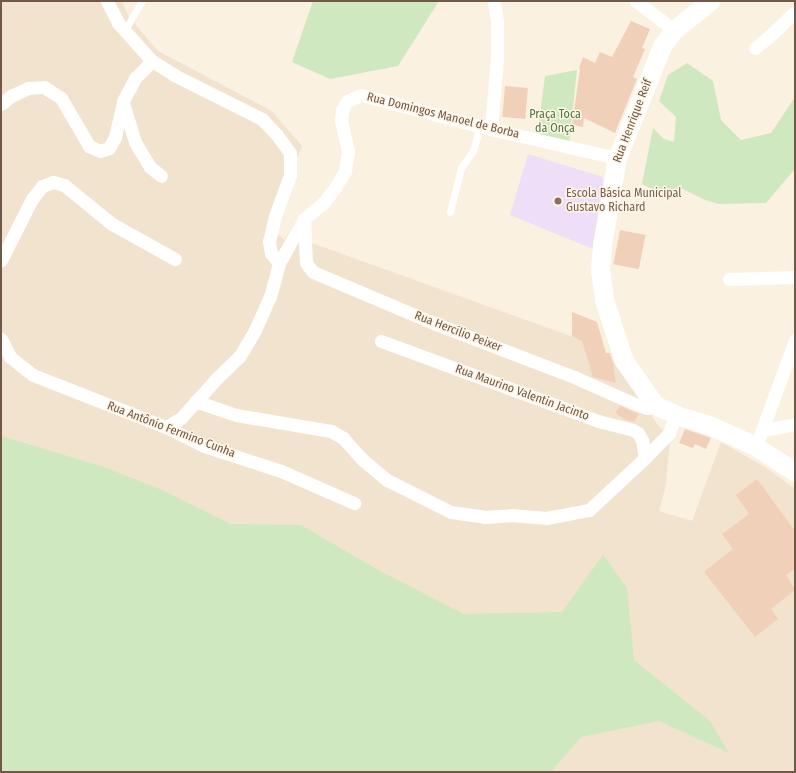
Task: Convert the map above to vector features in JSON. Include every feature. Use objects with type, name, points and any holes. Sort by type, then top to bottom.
[{"type":"street","points":[[108,1],[118,23],[152,61],[174,75],[262,119],[277,135],[290,153],[290,175],[275,216],[269,241],[271,253],[279,263]]},
{"type":"street","points":[[485,127],[497,58],[497,21],[494,1]]},
{"type":"street","points":[[636,1],[674,30]]},
{"type":"street","name":"Rua Henrique Reif","points":[[710,1],[674,30],[662,46],[617,158],[602,245],[600,270],[604,300],[624,361],[655,405],[676,415],[759,438],[792,468]]},
{"type":"street","points":[[755,48],[795,12]]},
{"type":"street","points":[[1,104],[11,96],[28,88],[44,86],[61,98],[89,146],[100,152],[109,148],[115,137],[122,101],[135,78],[152,61]]},
{"type":"street","name":"Rua Domingos Manoel de Borba","points":[[166,428],[181,418],[195,401],[239,357],[255,330],[270,297],[279,263],[304,219],[324,202],[336,188],[345,171],[348,151],[341,121],[342,110],[347,101],[361,95],[485,127],[617,158]]},
{"type":"street","points":[[122,101],[135,142],[150,167],[161,176]]},
{"type":"street","points":[[1,260],[32,199],[42,186],[53,182],[64,185],[112,224],[175,259]]},
{"type":"street","name":"Rua Hercílio Peixer","points":[[304,219],[306,263],[313,272],[436,324],[574,377],[633,403],[647,408],[655,405]]},
{"type":"street","points":[[729,279],[795,277]]},
{"type":"street","name":"Rua Antônio Fermino Cunha","points":[[1,339],[10,357],[33,375],[166,428],[204,446],[281,471],[354,503]]},
{"type":"street","points":[[759,438],[795,340]]},
{"type":"street","name":"Rua Maurino Valentin Jacinto","points":[[381,342],[598,421],[633,430],[638,433],[642,440],[645,458]]},
{"type":"street","points":[[195,401],[236,414],[331,431],[343,438],[363,460],[387,480],[451,512],[485,517],[511,515],[546,518],[589,510],[645,458],[669,433],[676,415]]},
{"type":"street","points":[[759,438],[795,424]]},
{"type":"lane","points":[[125,30],[142,1]]},
{"type":"lane","points":[[450,212],[461,168],[473,151],[485,127]]},
{"type":"shaded area","points":[[1,1],[122,1],[129,17],[158,51],[272,111],[302,146],[270,227],[284,240],[298,218],[309,242],[596,345],[627,376],[657,424],[670,438],[666,485],[659,511],[692,521],[721,442],[765,467],[795,489],[795,772],[1,772]]},
{"type":"shaded area","name":"Escola Básica Municipal Gustavo Richard","points":[[528,154],[603,177],[604,188],[593,249],[510,215]]},
{"type":"green space","points":[[313,1],[439,1],[398,66],[330,79],[292,62]]},
{"type":"green space","points":[[687,63],[713,81],[721,120],[741,140],[771,133],[795,97],[795,169],[766,203],[718,204],[703,199],[681,188],[659,192],[642,184],[653,128],[664,139],[674,142],[676,117],[659,101],[668,75]]},
{"type":"green space","name":"Praça Toca da Onça","points":[[577,70],[569,144],[537,137],[545,76]]},
{"type":"green space","points":[[1,436],[104,467],[162,490],[231,524],[301,525],[378,570],[464,614],[562,612],[603,555],[627,588],[634,660],[710,721],[729,753],[659,721],[581,737],[551,772],[1,772]]},
{"type":"building","points":[[631,21],[650,29],[642,48],[645,49],[633,77],[637,79],[615,133],[584,118],[583,127],[572,125],[579,68],[583,57],[595,63],[600,52],[612,57]]},
{"type":"building","points":[[505,86],[528,88],[525,119],[502,117]]},
{"type":"building","points":[[620,230],[646,235],[639,269],[613,264]]},
{"type":"building","points":[[572,312],[597,322],[606,353],[610,353],[613,362],[616,383],[593,377],[582,341],[572,336]]},
{"type":"building","points":[[620,406],[639,414],[634,422],[626,420],[615,413]]},
{"type":"building","points":[[685,429],[711,438],[706,449],[695,444],[693,448],[679,443]]},
{"type":"building","points":[[757,479],[795,531],[795,568],[786,575],[795,590],[771,609],[778,619],[755,637],[704,572],[733,549],[722,534],[749,514],[736,495]]},
{"type":"place","name":"Escola Básica Municipal Gustavo Richard","points":[[558,201]]}]
